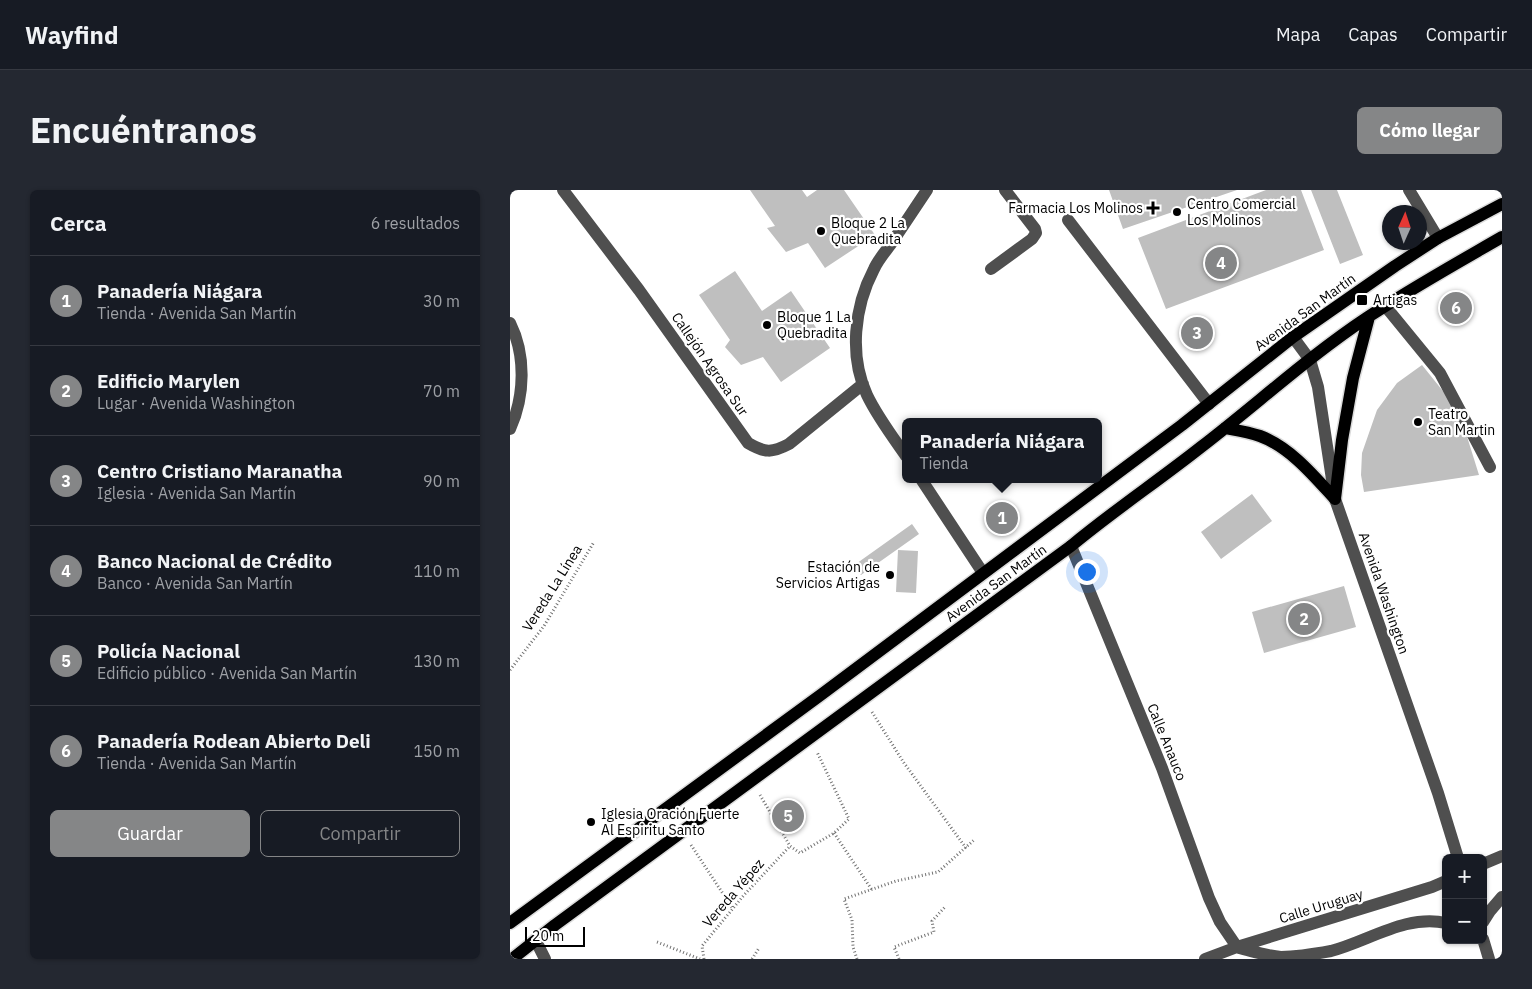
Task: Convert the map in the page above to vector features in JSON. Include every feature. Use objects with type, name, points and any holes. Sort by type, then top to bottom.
[{"type":"main road","name":"Avenida San Martín","points":[[510,923],[822,694],[1209,404],[1292,337],[1438,238],[1502,204]]},
{"type":"main road","name":"Avenida San Martín","points":[[512,959],[1071,546],[1310,360],[1410,290],[1502,237]]},
{"type":"main road","points":[[1335,499],[1342,440],[1353,378],[1369,317]]},
{"type":"main road","points":[[1225,428],[1259,435],[1274,442],[1310,472],[1335,499]]},
{"type":"street","name":"Callejón Agrosa Sur","points":[[563,190],[748,444],[761,451],[776,450],[789,444],[863,384]]},
{"type":"street","points":[[902,450],[874,408],[858,372],[855,346],[856,325],[864,293],[874,269],[927,190]]},
{"type":"street","points":[[991,269],[1032,239],[1036,233],[1036,229],[1006,190]]},
{"type":"street","points":[[1409,190],[1438,238]]},
{"type":"street","points":[[1068,220],[1209,404]]},
{"type":"street","points":[[1386,307],[1440,373],[1490,467]]},
{"type":"street","points":[[510,323],[520,350],[522,371],[520,396],[514,421],[510,429]]},
{"type":"street","name":"Avenida Washington","points":[[1292,337],[1310,360],[1318,387],[1335,499],[1438,793],[1457,854]]},
{"type":"street","points":[[924,483],[983,573]]},
{"type":"street","name":"Calle Anauco","points":[[1071,546],[1162,768],[1209,898],[1220,922],[1237,947]]},
{"type":"street","points":[[1487,862],[1502,856]]},
{"type":"street","name":"Calle Uruguay","points":[[1206,959],[1237,947],[1432,888],[1442,883]]},
{"type":"street","points":[[1487,915],[1502,897]]},
{"type":"street","points":[[1237,947],[1280,957],[1315,954],[1332,950],[1417,920],[1442,922]]},
{"type":"street","points":[[536,941],[545,959]]},
{"type":"street","points":[[1485,944],[1490,959]]},
{"type":"path","name":"Vereda La Línea","points":[[510,670],[544,626],[594,542]]},
{"type":"path","points":[[864,699],[904,763],[966,848]]},
{"type":"path","points":[[752,781],[790,846],[800,853],[834,833],[849,819],[810,738]]},
{"type":"path","points":[[683,832],[733,908]]},
{"type":"path","points":[[834,833],[872,890]]},
{"type":"path","points":[[856,959],[853,947],[852,920],[844,899],[896,882],[938,872],[974,840]]},
{"type":"path","name":"Vereda Yépez","points":[[704,959],[702,946],[744,895],[790,846]]},
{"type":"path","points":[[899,959],[894,947],[934,932],[932,921],[945,907]]},
{"type":"path","points":[[657,942],[700,959]]},
{"type":"path","points":[[752,959],[759,948]]},
{"type":"building","name":"Bloque 2 La Quebradita","points":[[750,190],[802,190],[807,197],[817,190],[844,190],[875,235],[825,268],[808,243],[786,252],[767,228],[775,226]]},
{"type":"building","points":[[1109,190],[1237,190],[1123,229]]},
{"type":"building","points":[[1266,190],[1301,190],[1324,250],[1166,309],[1138,238]]},
{"type":"building","points":[[1311,190],[1337,190],[1363,255],[1340,264]]},
{"type":"building","name":"Bloque 1 La Quebradita","points":[[735,271],[762,311],[791,291],[830,348],[781,382],[763,357],[741,365],[725,347],[730,340],[699,295]]},
{"type":"building","name":"Teatro San Martin","points":[[1422,365],[1459,411],[1479,475],[1364,492],[1361,475],[1362,453],[1377,410],[1397,383]]},
{"type":"building","points":[[1252,494],[1272,521],[1221,559],[1201,532]]},
{"type":"building","name":"Estación de Servicios Artigas","points":[[912,524],[919,534],[861,575],[853,566]]},
{"type":"building","points":[[898,550],[918,551],[916,593],[896,592]]},
{"type":"building","points":[[1344,586],[1356,627],[1264,653],[1252,612]]},
{"type":"place","name":"Farmacia Los Molinos","points":[[1153,208]]},
{"type":"place","name":"Centro Comercial Los Molinos","points":[[1177,212]]},
{"type":"place","name":"Bloque 2 La Quebradita","points":[[821,231]]},
{"type":"place","name":"Banco Nacional de Crédito","points":[[1221,263]]},
{"type":"place","name":"Artigas","points":[[1362,300]]},
{"type":"place","name":"Panadería Rodean Abierto Deli","points":[[1456,308]]},
{"type":"place","name":"Bloque 1 La Quebradita","points":[[767,325]]},
{"type":"place","name":"Centro Cristiano Maranatha","points":[[1197,333]]},
{"type":"place","name":"Teatro San Martin","points":[[1418,422]]},
{"type":"place","name":"Panadería Niágara","points":[[1002,518]]},
{"type":"place","name":"Estación de Servicios Artigas","points":[[890,575]]},
{"type":"place","name":"Edificio Marylen","points":[[1304,619]]},
{"type":"place","name":"Policía Nacional","points":[[788,816]]},
{"type":"place","name":"Iglesia Oración Fuerte Al Espiritu Santo","points":[[591,822]]}]
